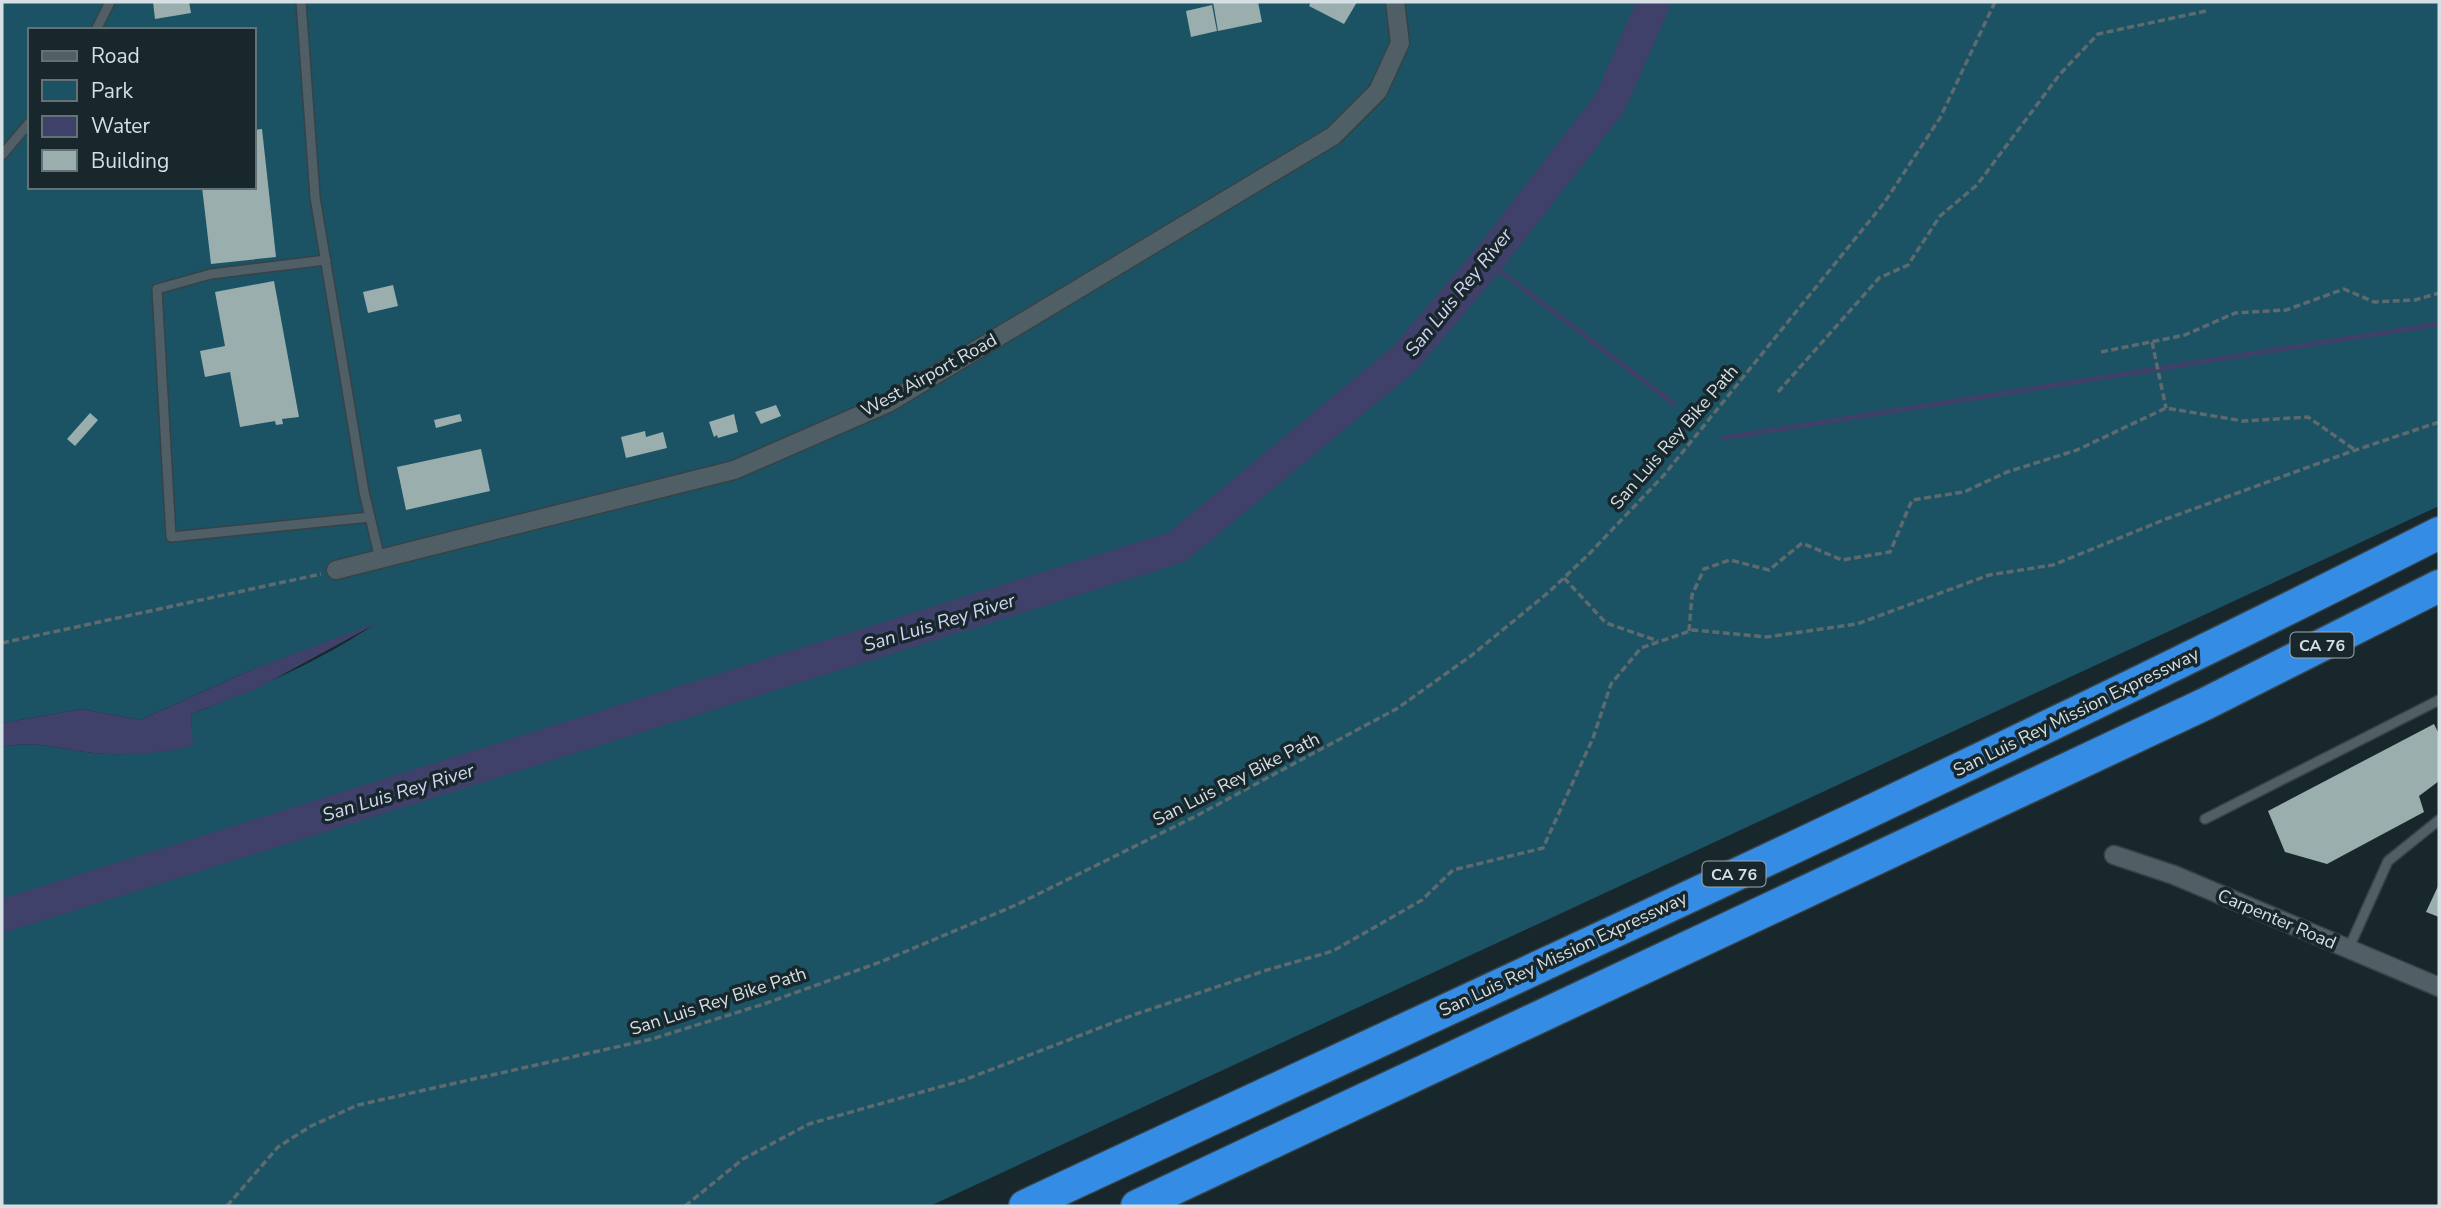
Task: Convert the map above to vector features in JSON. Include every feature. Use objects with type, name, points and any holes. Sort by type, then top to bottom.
[{"type":"highway","name":"San Luis Rey Mission Expressway","points":[[1025,1206],[2006,747],[2280,614],[2439,533]]},
{"type":"highway","name":"CA 76","points":[[1137,1206],[2205,704],[2439,586]]},
{"type":"street","name":"West Airport Road","points":[[336,570],[734,470],[888,403],[1333,136],[1378,91],[1384,79],[1400,43],[1395,2]]},
{"type":"street","name":"Carpenter Road","points":[[2114,855],[2174,874],[2439,988]]},
{"type":"lane","points":[[97,28],[110,2]]},
{"type":"lane","points":[[301,2],[315,197],[364,492],[380,559]]},
{"type":"lane","points":[[2,155],[28,124]]},
{"type":"lane","points":[[326,260],[211,274],[158,289],[171,537],[370,517]]},
{"type":"lane","points":[[2205,819],[2439,700]]},
{"type":"lane","points":[[2348,950],[2388,861],[2439,820]]},
{"type":"path","name":"San Luis Rey Bike Path","points":[[227,1206],[278,1147],[311,1126],[358,1105],[652,1039],[764,1004],[883,961],[1016,905],[1196,816],[1398,708],[1472,655],[1564,578],[1664,475],[1884,203],[1941,118],[1995,2]]},
{"type":"path","points":[[1778,392],[1879,278],[1908,265],[1940,216],[1977,185],[2060,74],[2098,34],[2206,11]]},
{"type":"path","points":[[2101,352],[2185,335],[2235,313],[2286,310],[2344,289],[2374,302],[2415,300],[2439,293]]},
{"type":"path","points":[[2152,341],[2166,408]]},
{"type":"path","points":[[1689,632],[1692,596],[1704,569],[1730,560],[1769,570],[1802,543],[1842,560],[1890,552],[1912,500],[1964,492],[2007,472],[2077,450],[2166,408],[2243,421],[2308,417],[2355,450]]},
{"type":"path","points":[[685,1206],[743,1159],[809,1124],[964,1080],[1136,1014],[1333,951],[1422,900],[1453,870],[1543,848],[1592,738],[1611,684],[1642,648],[1689,632],[1766,637],[1857,624],[1989,575],[2053,565],[2166,519],[2439,422]]},
{"type":"path","points":[[2,643],[336,570]]},
{"type":"path","points":[[1564,578],[1605,623],[1660,642]]},
{"type":"green space","points":[[2,2],[2439,2],[2439,506],[930,1206],[2,1206],[2,747],[25,744],[118,754],[157,752],[192,745],[191,714],[286,674],[332,651],[375,624],[251,670],[140,720],[82,709],[2,723]]},
{"type":"water","points":[[381,621],[256,689],[191,714],[193,745],[131,754],[94,753],[25,744],[2,747],[2,723],[82,709],[140,720],[251,670]]},
{"type":"building","points":[[153,2],[189,2],[191,13],[155,19]]},
{"type":"building","points":[[1213,2],[1258,2],[1262,22],[1218,31]]},
{"type":"building","points":[[1311,2],[1357,2],[1344,24],[1309,6]]},
{"type":"building","points":[[1212,5],[1217,31],[1191,37],[1186,11]]},
{"type":"building","points":[[262,129],[276,257],[211,264],[202,189],[256,189],[256,130]]},
{"type":"building","points":[[274,281],[299,417],[282,419],[283,424],[276,425],[275,421],[240,427],[230,372],[205,377],[200,351],[225,346],[215,292]]},
{"type":"building","points":[[393,285],[398,306],[368,313],[363,292]]},
{"type":"building","points":[[776,405],[781,416],[761,424],[755,412]]},
{"type":"building","points":[[90,413],[98,420],[75,446],[67,439]]},
{"type":"building","points":[[460,414],[462,421],[436,428],[434,420]]},
{"type":"building","points":[[734,414],[738,432],[714,437],[709,422]]},
{"type":"building","points":[[645,431],[646,437],[663,432],[667,448],[626,458],[621,437]]},
{"type":"building","points":[[481,449],[490,491],[406,510],[397,467]]},
{"type":"building","points":[[2434,724],[2439,734],[2439,781],[2419,796],[2424,812],[2327,864],[2285,852],[2268,811]]},
{"type":"building","points":[[2439,884],[2439,917],[2426,912]]},
{"type":"waterway","name":"San Luis Rey River","points":[[2,916],[1177,547],[1405,358],[1487,261],[1610,103],[1654,2]]},
{"type":"waterway","points":[[1487,261],[1673,403]]},
{"type":"waterway","points":[[1724,438],[2439,324]]}]
